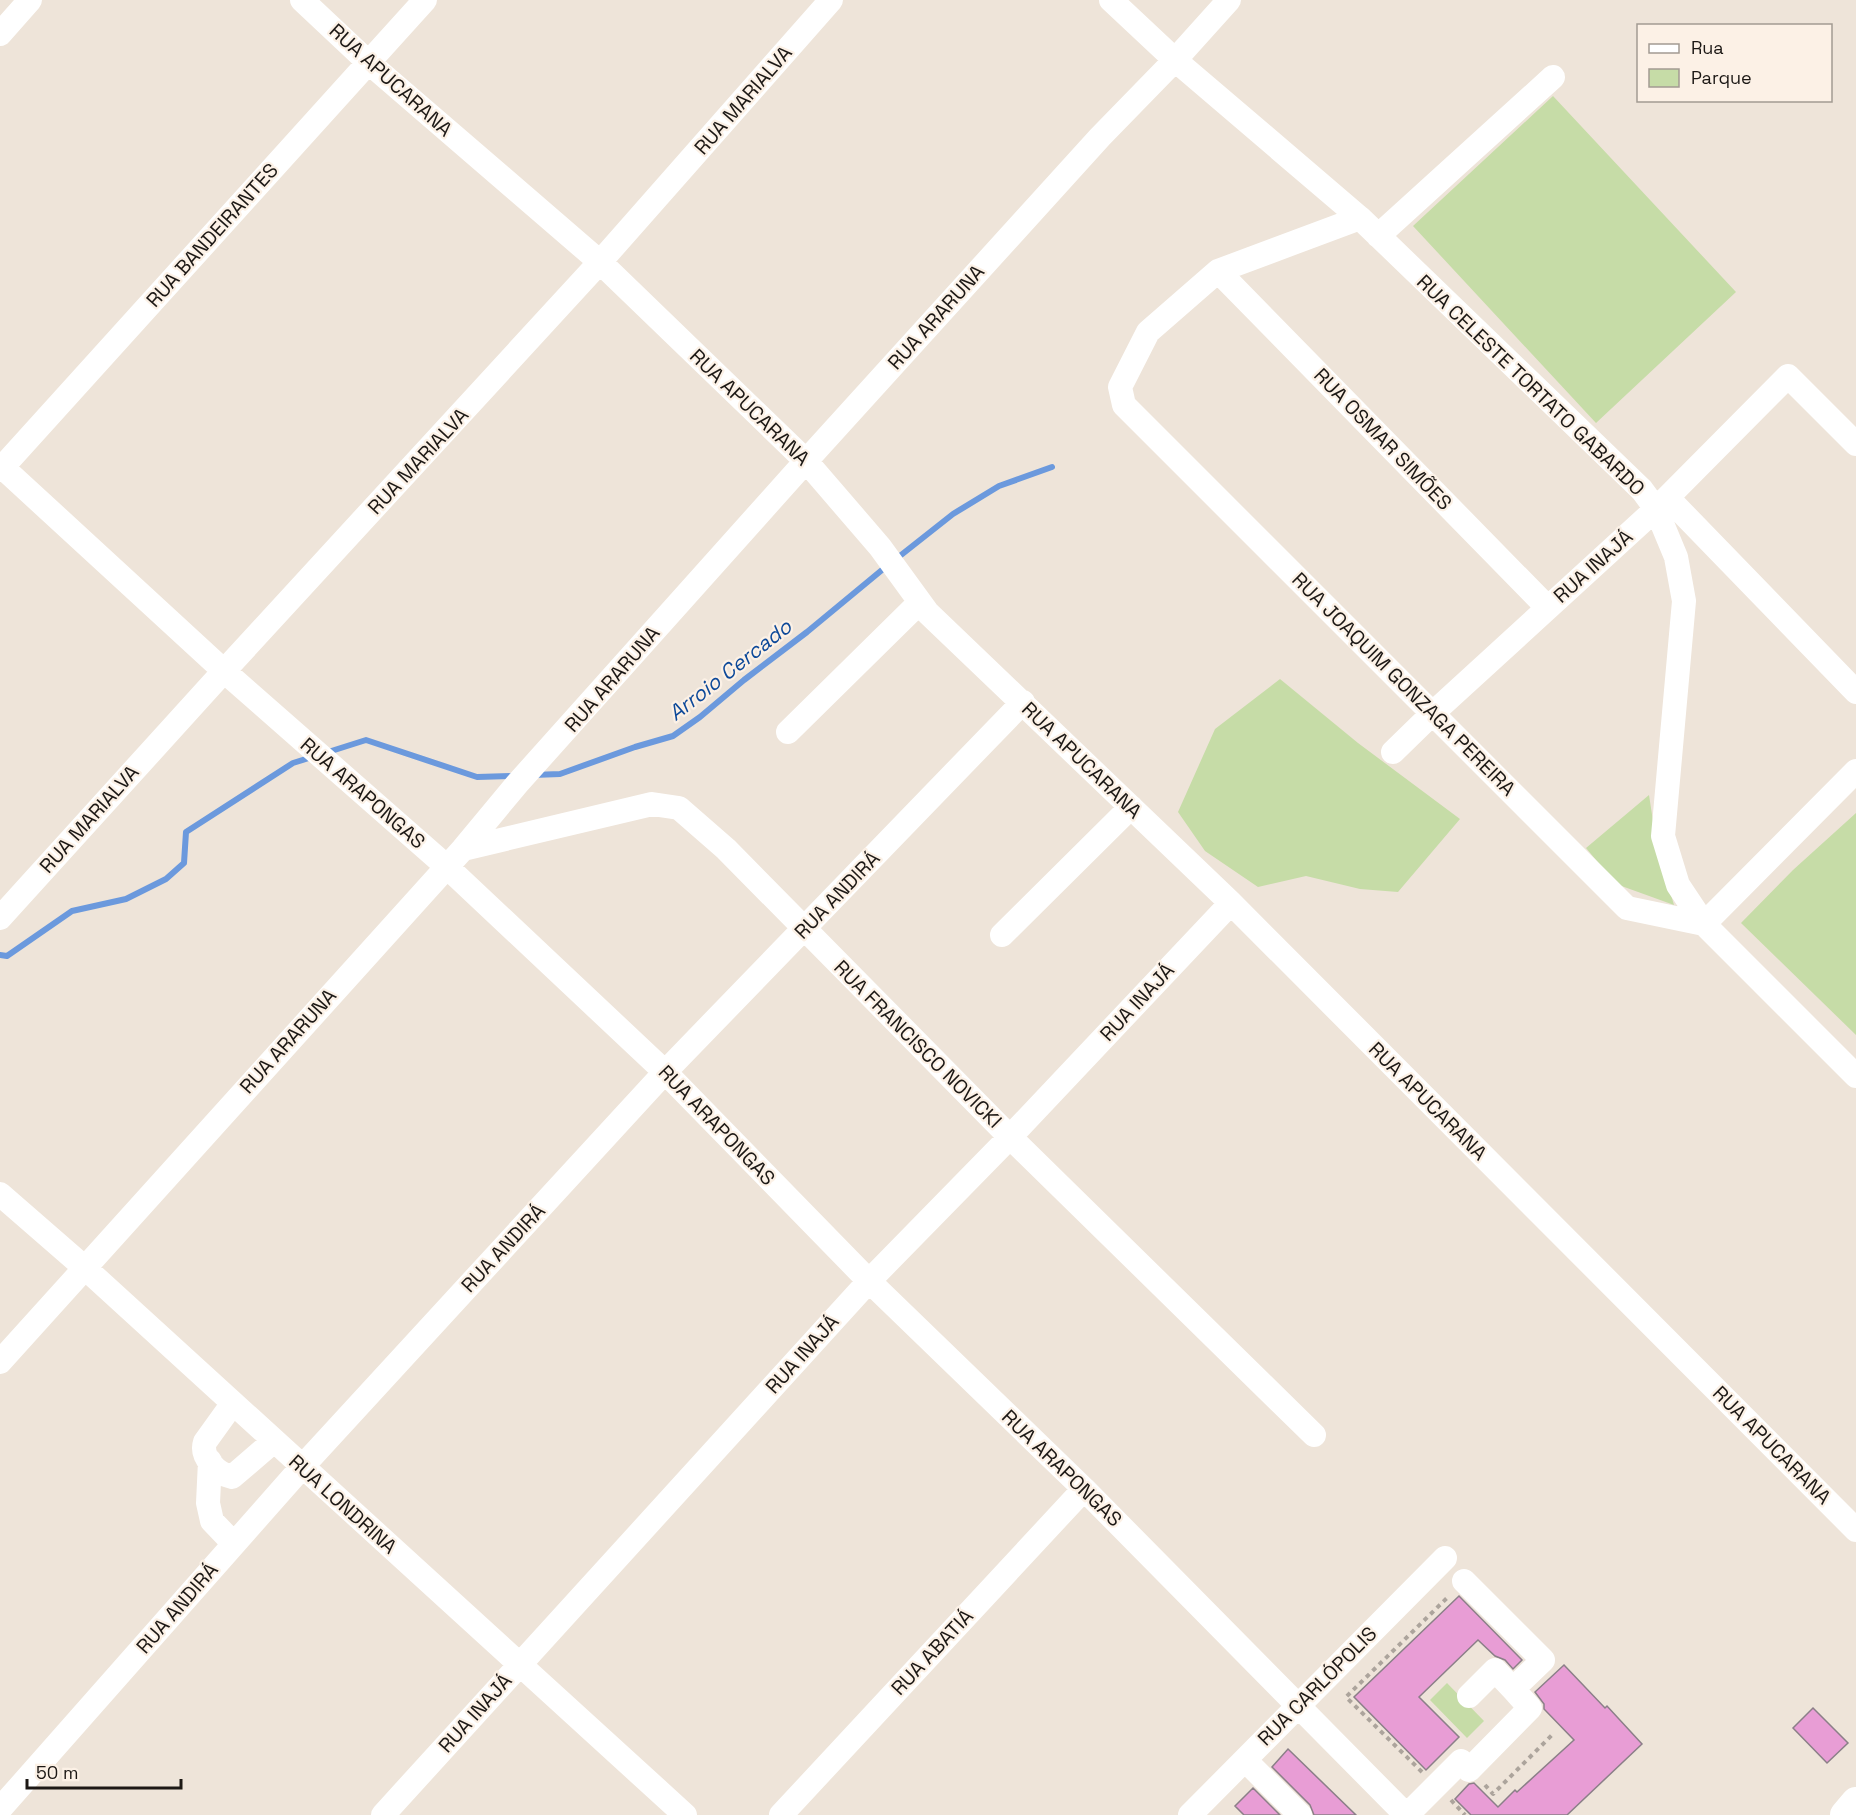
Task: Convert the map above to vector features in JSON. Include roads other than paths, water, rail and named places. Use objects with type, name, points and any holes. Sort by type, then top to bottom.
[{"type":"main road","points":[[1845,1815],[1856,1802]]},
{"type":"street","points":[[0,34],[30,0]]},
{"type":"street","name":"RUA APUCARANA","points":[[302,0],[369,62],[600,262],[806,460],[880,547],[919,603],[1231,903],[1856,1530]]},
{"type":"street","name":"RUA BANDEIRANTES","points":[[1,467],[425,0]]},
{"type":"street","name":"RUA MARIALVA","points":[[0,918],[600,262],[831,0]]},
{"type":"street","name":"RUA CELESTE TORTATO GABARDO","points":[[1111,0],[1175,60],[1360,218],[1642,490],[1662,504],[1676,557],[1684,601],[1663,836],[1678,885],[1704,924],[1856,1076]]},
{"type":"street","name":"RUA ARARUNA","points":[[0,1362],[463,849],[806,460],[1100,137],[1175,60],[1229,0]]},
{"type":"street","points":[[1378,236],[1553,77]]},
{"type":"street","points":[[1218,271],[1360,218]]},
{"type":"street","name":"RUA JOAQUIM GONZAGA PEREIRA","points":[[1218,271],[1148,332],[1120,387],[1124,405],[1627,909],[1704,924]]},
{"type":"street","name":"RUA OSMAR SIMÕES","points":[[1218,271],[1547,607]]},
{"type":"street","name":"RUA INAJÁ","points":[[1393,752],[1432,713],[1662,504],[1788,376],[1856,444]]},
{"type":"street","name":"RUA ARAPONGAS","points":[[1,467],[224,671],[446,866],[665,1072],[869,1281],[1084,1489],[1407,1815]]},
{"type":"street","points":[[1662,504],[1856,692]]},
{"type":"street","points":[[788,732],[919,603]]},
{"type":"street","name":"RUA ANDIRÁ","points":[[0,1809],[302,1467],[665,1072],[1023,702]]},
{"type":"street","points":[[1704,924],[1856,771]]},
{"type":"street","name":"RUA FRANCISCO NOVICKI","points":[[463,849],[652,804],[679,808],[726,849],[1010,1137],[1314,1435]]},
{"type":"street","points":[[1002,935],[1131,807]]},
{"type":"street","name":"RUA INAJÁ","points":[[383,1815],[869,1281],[1010,1137],[1231,903]]},
{"type":"street","name":"RUA LONDRINA","points":[[0,1194],[85,1268],[685,1815]]},
{"type":"street","points":[[233,1403],[203,1449],[204,1455],[223,1475],[232,1477],[274,1441]]},
{"type":"street","points":[[210,1461],[207,1497],[212,1521],[234,1544]]},
{"type":"street","name":"RUA ABATIÁ","points":[[781,1815],[1084,1489]]},
{"type":"street","name":"RUA CARLÓPOLIS","points":[[1190,1815],[1445,1557]]},
{"type":"street","points":[[1464,1581],[1543,1660],[1514,1689]]},
{"type":"street","points":[[1407,1815],[1461,1761],[1469,1770],[1530,1708],[1495,1670],[1469,1696]]},
{"type":"street","points":[[1245,1760],[1300,1815]]},
{"type":"waterway","name":"Arroio Cercado","points":[[896,559],[953,514],[999,486],[1052,467]]},
{"type":"waterway","name":"Arroio Cercado","points":[[533,775],[560,774],[673,736],[807,632],[888,565]]},
{"type":"waterway","name":"Arroio Cercado","points":[[325,753],[366,740],[477,777],[514,776]]},
{"type":"waterway","name":"Arroio Cercado","points":[[0,955],[7,956],[72,911],[126,899],[166,879],[184,863],[186,832],[293,763],[312,757]]}]
